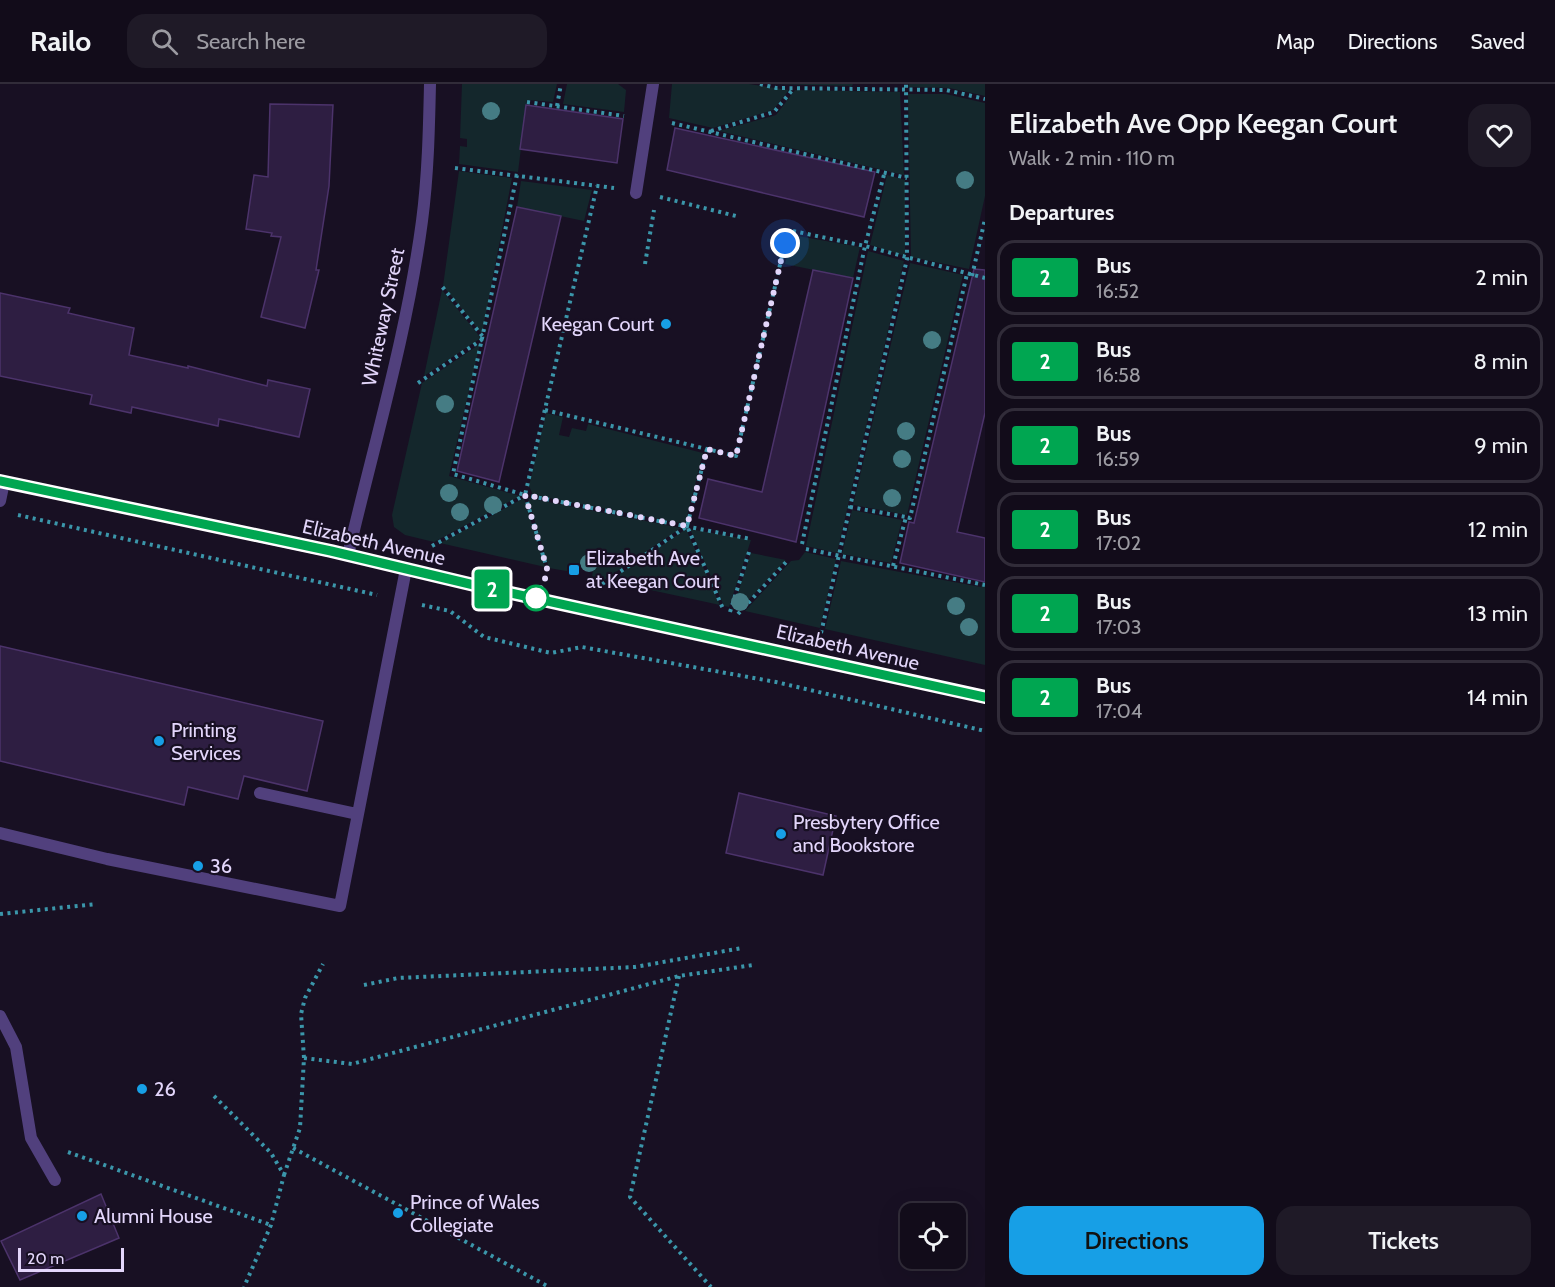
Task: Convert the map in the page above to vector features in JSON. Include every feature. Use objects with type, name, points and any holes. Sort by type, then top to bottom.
[{"type":"main road","name":"Elizabeth Avenue","points":[[2,481],[348,555],[985,697]]},
{"type":"street","name":"Whiteway Street","points":[[348,555],[401,336],[414,267],[427,168],[430,84]]},
{"type":"street","points":[[636,193],[652,84]]},
{"type":"street","points":[[0,501],[2,481]]},
{"type":"street","points":[[0,833],[107,859],[340,906],[406,569]]},
{"type":"street","points":[[260,794],[357,814]]},
{"type":"street","points":[[0,1017],[16,1047],[31,1138],[55,1180]]},
{"type":"path","points":[[557,106],[561,84]]},
{"type":"path","points":[[760,84],[794,88],[856,86],[904,90],[946,90],[985,99]]},
{"type":"path","points":[[821,633],[907,259],[904,90],[906,84]]},
{"type":"path","points":[[710,131],[774,112],[794,88]]},
{"type":"path","points":[[527,102],[627,116]]},
{"type":"path","points":[[625,126],[628,105]]},
{"type":"path","points":[[670,132],[672,123],[885,171],[907,178]]},
{"type":"path","points":[[455,168],[617,188],[618,178]]},
{"type":"path","points":[[802,544],[865,246],[885,171]]},
{"type":"path","points":[[517,176],[453,474],[525,495],[751,539]]},
{"type":"path","points":[[548,572],[525,495],[597,186]]},
{"type":"path","points":[[645,264],[658,188]]},
{"type":"path","points":[[657,197],[736,216]]},
{"type":"path","points":[[972,276],[985,219]]},
{"type":"path","points":[[793,231],[865,246],[985,278]]},
{"type":"path","points":[[545,410],[736,456],[785,243]]},
{"type":"path","points":[[850,507],[910,518],[967,274]]},
{"type":"path","points":[[440,285],[484,338]]},
{"type":"path","points":[[418,383],[484,338]]},
{"type":"path","points":[[707,449],[687,526],[724,611]]},
{"type":"path","points":[[432,546],[525,495]]},
{"type":"path","points":[[893,566],[906,517]]},
{"type":"path","points":[[33,518],[304,581],[369,593]]},
{"type":"path","points":[[602,584],[687,526]]},
{"type":"path","points":[[806,549],[985,585]]},
{"type":"path","points":[[730,612],[749,552]]},
{"type":"path","points":[[738,614],[788,560]]},
{"type":"path","points":[[431,607],[450,611],[484,637],[551,653],[582,647],[776,682],[985,731]]},
{"type":"path","points":[[0,914],[97,904]]},
{"type":"path","points":[[364,985],[398,978],[635,967],[742,948]]},
{"type":"path","points":[[244,1287],[271,1225],[284,1175],[300,1128],[304,1058],[301,1014],[305,998],[323,964]]},
{"type":"path","points":[[304,1058],[352,1064],[679,976],[753,965]]},
{"type":"path","points":[[679,976],[630,1197],[711,1287]]},
{"type":"path","points":[[214,1096],[271,1153],[284,1175]]},
{"type":"path","points":[[31,1138],[271,1225]]},
{"type":"path","points":[[293,1148],[549,1287]]},
{"type":"green space","points":[[462,84],[557,84],[553,102],[527,100],[518,172],[459,164],[460,146],[467,147],[467,139],[460,138]]},
{"type":"green space","points":[[567,84],[618,84],[626,90],[624,112],[563,104]]},
{"type":"green space","points":[[672,84],[749,84],[789,90],[773,110],[713,128],[669,118]]},
{"type":"green space","points":[[769,84],[853,84],[852,86]]},
{"type":"green space","points":[[909,84],[985,84],[985,96],[949,88],[908,87]]},
{"type":"green space","points":[[795,90],[900,92],[904,175],[719,131],[776,115]]},
{"type":"green space","points":[[908,94],[946,94],[985,103],[985,196],[969,269],[911,257]]},
{"type":"green space","points":[[459,171],[512,178],[482,334],[443,286]]},
{"type":"green space","points":[[887,175],[905,180],[905,256],[870,245]]},
{"type":"green space","points":[[521,181],[592,190],[584,221],[517,207]]},
{"type":"green space","points":[[792,235],[860,247],[853,278],[785,264]]},
{"type":"green space","points":[[868,251],[904,261],[837,553],[806,546]]},
{"type":"green space","points":[[910,263],[963,275],[907,515],[853,505]]},
{"type":"green space","points":[[442,290],[481,338],[424,376]]},
{"type":"green space","points":[[480,344],[449,476],[520,496],[434,542],[405,535],[394,527],[392,515],[422,383]]},
{"type":"green space","points":[[546,413],[563,417],[559,435],[569,437],[572,428],[586,431],[588,424],[703,453],[685,524],[533,495],[529,486]]},
{"type":"green space","points":[[524,498],[545,567],[440,543]]},
{"type":"green space","points":[[528,498],[681,528],[604,580],[592,577],[593,570],[572,566],[572,572],[549,568]]},
{"type":"green space","points":[[852,510],[902,520],[891,563],[842,554]]},
{"type":"green space","points":[[686,529],[720,605],[609,581]]},
{"type":"green space","points":[[690,529],[751,540],[729,607],[724,606]]},
{"type":"green space","points":[[805,552],[836,559],[820,628],[745,611],[791,561],[799,560]]},
{"type":"green space","points":[[751,553],[786,560],[739,610],[733,608]]},
{"type":"green space","points":[[841,561],[981,587],[985,573],[985,665],[825,629]]},
{"type":"building","points":[[270,104],[333,105],[329,186],[316,270],[319,270],[305,328],[261,317],[281,237],[271,236],[272,233],[246,229],[254,175],[268,177]]},
{"type":"building","points":[[526,105],[623,119],[617,163],[520,149]]},
{"type":"building","points":[[675,128],[875,172],[864,217],[667,170]]},
{"type":"building","points":[[517,207],[561,216],[499,482],[457,471]]},
{"type":"building","points":[[974,269],[985,270],[985,413],[957,532],[985,538],[985,582],[900,563],[909,522],[914,523]]},
{"type":"building","points":[[813,270],[853,278],[796,542],[699,518],[708,479],[762,492]]},
{"type":"building","points":[[0,293],[70,308],[68,313],[134,328],[129,355],[188,368],[188,366],[267,386],[268,380],[310,389],[299,437],[219,419],[218,426],[132,407],[131,413],[90,404],[92,395],[0,376]]},
{"type":"building","name":"Printing Services","points":[[0,646],[323,721],[307,791],[244,776],[238,799],[188,787],[184,805],[0,761]]},
{"type":"building","name":"Presbytery Office and Bookstore","points":[[739,793],[836,816],[823,875],[726,853]]},
{"type":"building","name":"Alumni House","points":[[101,1194],[119,1238],[20,1280],[1,1241]]},
{"type":"bus line","name":"2","points":[[0,481],[331,551],[474,585],[985,697]]},
{"type":"place","name":"Keegan Court","points":[[666,324]]},
{"type":"place","name":"Elizabeth Ave at Keegan Court","points":[[574,570]]},
{"type":"place","name":"Printing Services","points":[[159,741]]},
{"type":"place","name":"Presbytery Office and Bookstore","points":[[781,834]]},
{"type":"place","name":"36","points":[[198,866]]},
{"type":"place","name":"26","points":[[142,1089]]},
{"type":"place","name":"Prince of Wales Collegiate","points":[[398,1213]]},
{"type":"place","name":"Alumni House","points":[[82,1216]]},
{"type":"route","points":[[536,598],[548,572],[525,495],[687,526],[707,449],[736,456],[785,243]]}]
